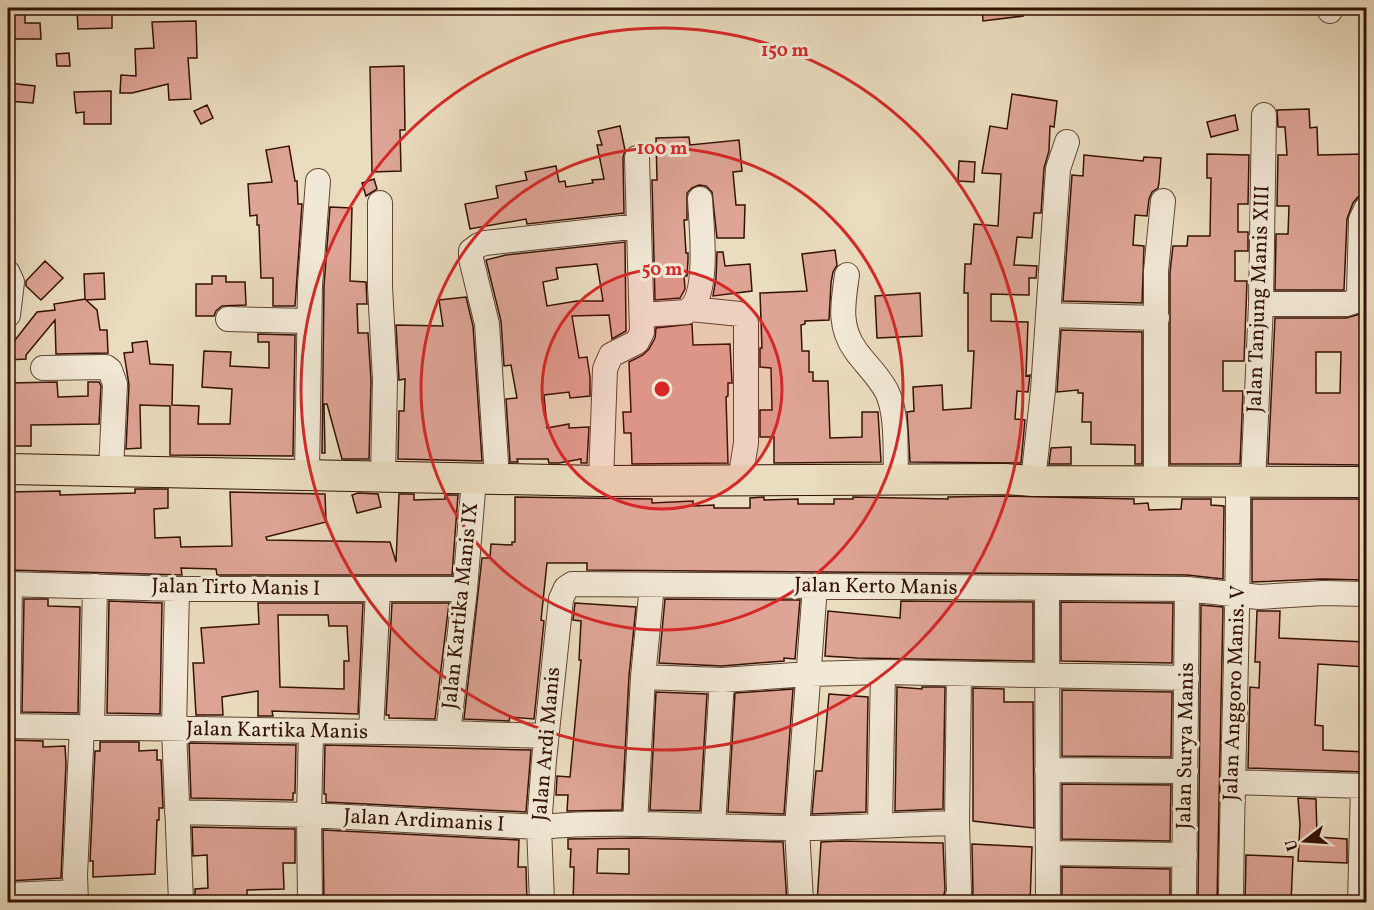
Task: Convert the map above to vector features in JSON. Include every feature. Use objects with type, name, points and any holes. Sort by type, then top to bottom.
[{"type":"main road","points":[[8,469],[601,481],[1005,479],[1246,483],[1366,482]]},
{"type":"street","name":"Jalan Tanjung Manis XIII","points":[[1246,483],[1261,304],[1264,115]]},
{"type":"street","points":[[1033,481],[1043,390],[1058,169],[1067,142]]},
{"type":"street","points":[[601,481],[605,369],[611,356],[640,340],[642,332],[637,158]]},
{"type":"street","points":[[307,475],[309,321],[314,211],[318,181]]},
{"type":"street","points":[[691,309],[696,302],[700,287],[703,259],[700,199]]},
{"type":"street","points":[[1156,482],[1156,271],[1163,201]]},
{"type":"street","points":[[380,203],[380,287],[385,380],[383,477]]},
{"type":"street","points":[[1261,304],[1346,304],[1355,301],[1359,293],[1361,220],[1366,209]]},
{"type":"street","name":"Jalan Kartika Manis IX","points":[[448,733],[465,590],[485,478],[487,324],[471,252],[485,243],[639,226]]},
{"type":"street","points":[[8,273],[12,282],[8,315]]},
{"type":"street","points":[[847,275],[842,313],[845,328],[855,350],[887,391],[893,407],[896,479]]},
{"type":"street","points":[[642,315],[676,314],[691,309],[740,314],[746,322],[747,443],[740,480]]},
{"type":"street","points":[[1048,315],[1157,318]]},
{"type":"street","points":[[228,319],[309,321]]},
{"type":"street","points":[[43,368],[105,367],[110,370],[115,384],[111,471]]},
{"type":"street","name":"Jalan Anggoro Manis. V","points":[[1231,903],[1232,782],[1246,483]]},
{"type":"street","points":[[8,726],[9,584]]},
{"type":"street","name":"Jalan Tirto Manis I","points":[[9,584],[465,590]]},
{"type":"street","name":"Jalan Kerto Manis","points":[[566,588],[572,584],[1187,589],[1259,597],[1314,593],[1366,594]]},
{"type":"street","points":[[635,824],[652,585]]},
{"type":"street","points":[[8,896],[75,897],[95,586]]},
{"type":"street","points":[[801,903],[796,828],[815,586]]},
{"type":"street","points":[[177,588],[174,729],[181,903]]},
{"type":"street","name":"Jalan Ardi Manis","points":[[542,903],[539,827],[561,599],[566,588]]},
{"type":"street","points":[[1047,589],[1048,903]]},
{"type":"street","name":"Jalan Surya Manis","points":[[1184,903],[1187,589]]},
{"type":"street","points":[[371,732],[378,590]]},
{"type":"street","points":[[644,677],[722,680],[883,672],[1187,678]]},
{"type":"street","points":[[880,824],[883,672]]},
{"type":"street","points":[[956,903],[959,892],[957,823],[959,675]]},
{"type":"street","points":[[713,826],[722,680]]},
{"type":"street","name":"Jalan Kartika Manis","points":[[8,726],[546,736]]},
{"type":"street","points":[[310,903],[311,731]]},
{"type":"street","points":[[1047,770],[1186,771]]},
{"type":"street","points":[[1232,782],[1365,786],[1360,903]]},
{"type":"street","name":"Jalan Ardimanis I","points":[[177,812],[309,815],[539,827],[566,824],[635,824],[796,828],[957,823]]},
{"type":"street","points":[[1048,853],[1185,855]]},
{"type":"building","points":[[8,8],[25,8],[25,23],[40,23],[41,39],[12,39],[12,22],[8,22]]},
{"type":"building","points":[[982,8],[1023,8],[1023,16],[983,21]]},
{"type":"building","points":[[77,10],[112,10],[112,28],[78,29]]},
{"type":"building","points":[[196,21],[197,58],[188,58],[191,99],[169,100],[168,84],[132,93],[120,93],[121,75],[136,76],[135,49],[154,48],[152,22]]},
{"type":"building","points":[[69,53],[70,66],[57,66],[56,54]]},
{"type":"building","points":[[404,66],[405,130],[400,130],[401,171],[372,172],[370,67]]},
{"type":"building","points":[[9,83],[35,86],[33,103],[8,101]]},
{"type":"building","points":[[111,91],[111,124],[84,124],[84,112],[76,113],[74,92]]},
{"type":"building","points":[[1012,94],[1057,101],[1054,127],[1050,126],[1049,151],[1044,168],[1041,213],[1034,213],[1032,238],[1017,237],[1014,265],[1037,266],[1036,278],[1029,278],[1029,295],[991,294],[991,321],[1028,322],[1026,376],[1030,375],[1028,392],[1017,391],[1015,419],[1025,420],[1021,463],[910,462],[907,412],[914,411],[913,387],[942,385],[943,410],[971,408],[974,351],[968,351],[968,293],[964,293],[965,264],[971,264],[974,224],[998,226],[1001,174],[982,173],[990,126],[1007,129]]},
{"type":"building","points":[[207,105],[213,118],[201,124],[194,111]]},
{"type":"building","points":[[1309,109],[1310,128],[1317,127],[1318,155],[1366,154],[1366,195],[1358,197],[1353,203],[1347,219],[1344,290],[1275,290],[1276,234],[1288,234],[1289,206],[1277,206],[1278,155],[1287,155],[1285,127],[1278,127],[1277,110]]},
{"type":"building","points":[[1235,115],[1238,130],[1211,137],[1207,122]]},
{"type":"building","points":[[620,126],[625,150],[623,158],[624,213],[527,224],[526,219],[470,229],[465,204],[498,198],[496,186],[527,180],[525,172],[556,166],[559,182],[565,181],[566,187],[604,179],[597,145],[602,145],[598,131]]},
{"type":"building","points":[[689,137],[690,145],[739,140],[742,171],[733,172],[736,205],[745,205],[744,238],[717,238],[712,192],[706,186],[699,185],[692,188],[687,193],[687,220],[684,220],[686,253],[688,253],[687,276],[684,276],[685,289],[680,298],[655,300],[652,180],[657,180],[656,138]]},
{"type":"building","points":[[289,146],[295,181],[297,181],[298,204],[302,204],[295,306],[273,306],[273,278],[261,278],[259,225],[257,225],[257,215],[250,216],[248,184],[272,182],[266,150]]},
{"type":"building","points":[[1207,154],[1249,155],[1248,204],[1238,204],[1238,232],[1248,232],[1248,251],[1235,251],[1235,281],[1247,281],[1244,361],[1223,361],[1223,391],[1243,391],[1240,464],[1170,464],[1170,272],[1173,246],[1187,246],[1188,236],[1210,236],[1211,178],[1207,178]]},
{"type":"building","points":[[1084,155],[1143,161],[1144,157],[1161,158],[1158,188],[1152,192],[1149,199],[1147,216],[1135,215],[1133,245],[1144,246],[1142,303],[1063,301],[1072,175],[1083,176]]},
{"type":"building","points":[[959,161],[975,162],[974,182],[958,181]]},
{"type":"building","points":[[374,179],[377,189],[366,196],[362,183]]},
{"type":"building","points":[[330,207],[352,208],[350,281],[366,282],[367,304],[357,304],[358,333],[368,333],[371,380],[369,459],[342,459],[327,404],[324,404],[325,453],[322,453],[324,286]]},
{"type":"building","points":[[625,242],[626,331],[612,339],[609,315],[572,316],[579,358],[587,357],[590,396],[570,398],[569,392],[544,395],[547,428],[569,424],[569,428],[589,427],[587,463],[581,463],[581,459],[559,463],[549,463],[548,459],[517,459],[518,462],[510,462],[506,399],[517,398],[511,365],[504,366],[501,321],[486,260],[506,255]],"holes":[[[597,264],[603,301],[577,301],[547,306],[543,282],[558,279],[556,268]]]},
{"type":"building","points":[[835,250],[837,265],[831,283],[829,320],[805,321],[805,324],[801,325],[802,351],[809,351],[809,372],[813,372],[813,381],[828,381],[830,438],[862,437],[862,412],[878,412],[881,462],[774,463],[774,437],[760,437],[760,410],[772,410],[771,368],[760,367],[760,348],[762,348],[760,293],[807,291],[802,254]]},
{"type":"building","points":[[717,252],[723,252],[725,266],[750,264],[752,291],[713,296]]},
{"type":"building","points":[[45,261],[63,278],[41,300],[26,286],[26,281]]},
{"type":"building","points":[[104,273],[105,299],[86,300],[97,310],[100,330],[107,330],[108,353],[56,354],[55,320],[26,355],[26,359],[8,360],[8,349],[37,312],[55,310],[54,304],[85,299],[84,274]]},
{"type":"building","points":[[212,276],[226,276],[226,282],[245,282],[246,305],[222,306],[214,316],[196,316],[196,284],[212,284]]},
{"type":"building","points":[[920,293],[922,336],[877,338],[875,296]]},
{"type":"building","points":[[466,297],[473,326],[482,461],[398,459],[399,411],[404,411],[405,379],[399,380],[396,325],[443,326],[439,300]]},
{"type":"building","points":[[1366,309],[1366,465],[1268,464],[1275,318],[1346,318],[1360,314]],"holes":[[[1316,352],[1341,352],[1340,393],[1316,393]]]},
{"type":"building","points":[[692,324],[693,345],[730,344],[732,383],[728,383],[728,396],[726,397],[728,463],[632,464],[631,433],[624,433],[623,412],[631,412],[629,362],[649,349],[655,338],[656,328]]},
{"type":"building","points":[[1061,330],[1142,332],[1142,464],[1135,464],[1135,445],[1091,444],[1091,422],[1082,422],[1083,393],[1078,393],[1078,390],[1057,392]]},
{"type":"building","points":[[258,334],[295,335],[293,456],[170,455],[170,406],[140,405],[141,448],[126,449],[129,385],[124,353],[133,352],[132,343],[147,341],[150,364],[173,365],[172,405],[199,406],[198,424],[230,424],[232,389],[202,387],[204,351],[231,352],[230,366],[269,368],[269,342],[258,342]]},
{"type":"building","points":[[57,382],[58,397],[88,396],[88,382],[99,382],[101,386],[99,424],[31,425],[31,446],[9,446],[9,383]]},
{"type":"building","points":[[1071,447],[1071,464],[1049,464],[1051,448]]},
{"type":"building","points":[[135,489],[168,489],[168,508],[154,509],[155,538],[180,537],[181,547],[232,546],[230,492],[325,494],[326,522],[266,537],[267,540],[390,542],[396,562],[399,494],[414,494],[414,500],[445,499],[445,495],[458,495],[452,575],[217,575],[216,569],[181,568],[182,575],[8,570],[8,492],[60,491],[60,495],[135,493]]},
{"type":"building","points":[[378,494],[381,507],[357,513],[352,495]]},
{"type":"building","points":[[515,497],[652,499],[652,503],[693,501],[693,506],[750,508],[750,498],[764,497],[764,500],[798,499],[798,504],[834,504],[834,499],[853,499],[853,497],[948,499],[948,497],[1134,499],[1134,504],[1148,503],[1149,510],[1181,509],[1182,499],[1211,499],[1211,505],[1224,506],[1223,579],[1187,575],[587,570],[587,563],[547,563],[541,620],[544,621],[534,719],[510,717],[509,721],[464,719],[482,558],[490,558],[491,544],[512,545],[512,542],[515,542]]},
{"type":"building","points":[[1252,499],[1366,499],[1365,580],[1252,582]]},
{"type":"building","points":[[24,599],[48,599],[48,606],[80,607],[78,713],[22,712]]},
{"type":"building","points":[[665,599],[800,600],[795,659],[784,658],[784,661],[722,666],[659,663]]},
{"type":"building","points":[[109,601],[162,603],[160,714],[107,713]]},
{"type":"building","points":[[901,601],[1033,602],[1033,661],[825,656],[828,611],[900,618]]},
{"type":"building","points":[[1061,602],[1173,603],[1172,663],[1061,661]]},
{"type":"building","points":[[258,603],[363,603],[358,714],[272,711],[273,716],[258,716],[258,691],[222,697],[223,715],[196,715],[193,663],[204,663],[201,628],[259,624]],"holes":[[[278,615],[328,615],[329,626],[347,626],[349,661],[344,661],[344,689],[280,687]]]},
{"type":"building","points":[[392,603],[449,603],[435,719],[389,718],[389,715],[386,715]]},
{"type":"building","points":[[575,603],[636,607],[629,676],[622,810],[567,811],[568,795],[556,795],[557,776],[570,777],[581,660],[579,660],[581,621],[573,620]]},
{"type":"building","points":[[1201,605],[1223,607],[1217,903],[1198,903]]},
{"type":"building","points":[[1257,611],[1280,611],[1279,638],[1366,642],[1366,667],[1318,664],[1315,725],[1323,726],[1323,750],[1366,752],[1366,772],[1248,768],[1250,687],[1259,688],[1260,662],[1255,662]]},
{"type":"building","points":[[897,687],[922,689],[922,687],[945,687],[943,809],[895,811]]},
{"type":"building","points":[[973,688],[1004,689],[1004,702],[1033,702],[1034,828],[973,821]]},
{"type":"building","points":[[793,689],[784,814],[728,812],[735,693]]},
{"type":"building","points":[[1062,690],[1172,692],[1171,757],[1062,756]]},
{"type":"building","points":[[656,692],[707,694],[700,811],[650,810]]},
{"type":"building","points":[[829,694],[868,697],[866,812],[812,814],[816,771],[822,771]]},
{"type":"building","points":[[8,740],[43,741],[43,747],[65,746],[61,878],[8,881]]},
{"type":"building","points":[[100,742],[139,742],[139,751],[157,750],[157,760],[161,760],[163,808],[159,808],[159,820],[157,820],[155,874],[93,877],[93,861],[90,861],[95,751],[100,751]]},
{"type":"building","points":[[189,743],[296,745],[293,800],[191,798]]},
{"type":"building","points":[[325,745],[531,750],[526,812],[326,802],[326,794],[324,794]]},
{"type":"building","points":[[1062,784],[1171,785],[1170,841],[1062,839]]},
{"type":"building","points":[[1298,798],[1316,799],[1317,837],[1347,839],[1347,863],[1298,861],[1300,824]]},
{"type":"building","points":[[192,827],[295,829],[295,863],[283,863],[284,889],[247,890],[247,903],[195,903],[195,889],[208,888],[207,855],[193,856]]},
{"type":"building","points":[[323,830],[519,840],[518,867],[526,867],[527,903],[324,903]]},
{"type":"building","points":[[635,838],[783,842],[787,903],[573,903],[574,867],[570,867],[571,849],[568,849],[568,839]],"holes":[[[598,849],[629,849],[629,874],[597,873]]]},
{"type":"building","points":[[821,842],[943,843],[945,890],[942,903],[817,903]]},
{"type":"building","points":[[972,844],[1032,847],[1030,903],[971,903],[973,892]]},
{"type":"building","points":[[1246,855],[1293,857],[1291,903],[1245,903]]},
{"type":"building","points":[[1062,867],[1170,869],[1170,903],[1062,903]]}]
